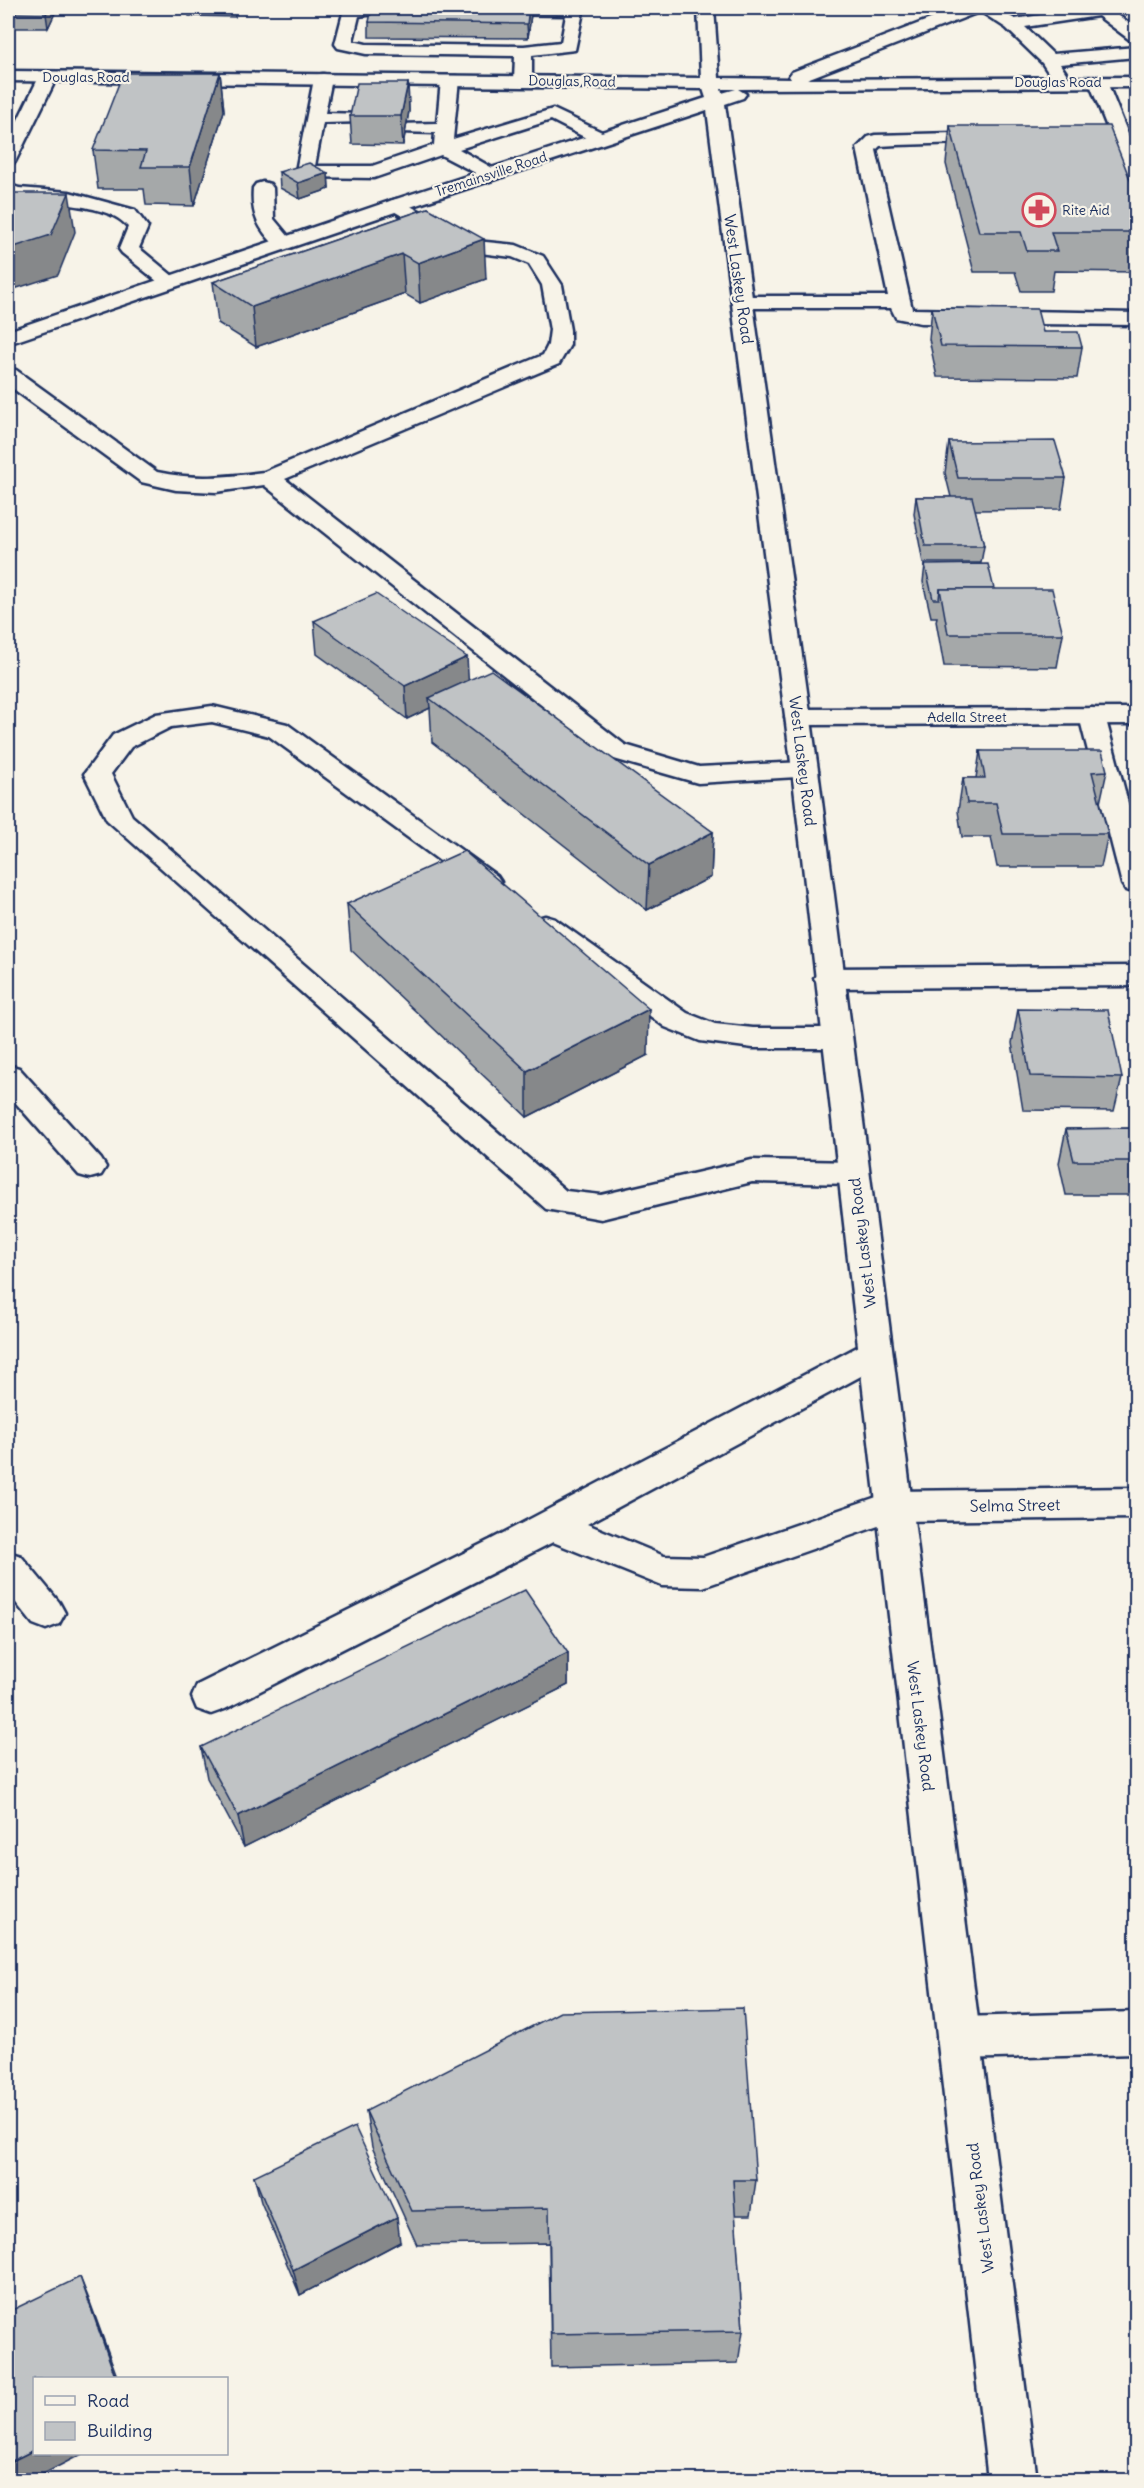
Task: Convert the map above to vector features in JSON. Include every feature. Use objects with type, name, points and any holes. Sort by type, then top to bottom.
[{"type":"street","points":[[430,10],[374,8],[351,13],[344,44],[366,49],[419,43],[479,44],[524,51],[569,46],[577,9],[481,10]]},
{"type":"street","name":"West Laskey Road","points":[[706,8],[712,91],[805,770],[1013,2481]]},
{"type":"street","name":"Tremainsville Road","points":[[8,338],[600,138],[712,91],[775,84],[973,8]]},
{"type":"street","points":[[983,8],[1012,24],[1049,60],[1063,82]]},
{"type":"street","points":[[1012,24],[1102,9],[1128,31]]},
{"type":"street","points":[[1029,40],[1049,37]]},
{"type":"street","points":[[523,81],[524,51]]},
{"type":"street","points":[[1049,60],[1137,52]]},
{"type":"street","name":"Douglas Road","points":[[8,76],[523,81],[712,91]]},
{"type":"street","points":[[8,158],[48,77]]},
{"type":"street","points":[[323,79],[305,171],[374,172],[553,114],[600,138]]},
{"type":"street","points":[[443,148],[450,80]]},
{"type":"street","points":[[1098,82],[1137,176]]},
{"type":"street","name":"Douglas Road","points":[[775,84],[1137,82]]},
{"type":"street","points":[[314,122],[356,123]]},
{"type":"street","points":[[407,123],[445,124]]},
{"type":"street","points":[[1015,138],[897,139],[875,141],[866,148],[903,314],[921,317],[1137,319]]},
{"type":"street","points":[[1051,138],[1121,138]]},
{"type":"street","points":[[443,148],[489,174]]},
{"type":"street","points":[[263,188],[261,209],[267,229],[284,243]]},
{"type":"street","points":[[8,190],[16,193],[69,198],[128,214],[138,227],[129,249],[170,282]]},
{"type":"street","points":[[8,375],[149,477],[176,483],[216,485],[269,478],[551,358],[559,345],[560,330],[552,285],[536,260],[516,251],[471,247],[397,205]]},
{"type":"street","points":[[742,302],[900,302]]},
{"type":"street","points":[[269,478],[616,751],[698,775],[805,770]]},
{"type":"street","points":[[837,1038],[753,1038],[711,1034],[676,1020],[278,730],[212,714],[165,720],[122,741],[97,774],[121,820],[557,1201],[601,1207],[752,1171],[854,1173]]},
{"type":"street","points":[[1092,716],[1137,884]]},
{"type":"street","name":"Adella Street","points":[[798,717],[1137,716]]},
{"type":"street","points":[[829,978],[1137,976]]},
{"type":"street","points":[[8,1075],[90,1167]]},
{"type":"street","points":[[211,1697],[551,1525],[875,1353]]},
{"type":"street","name":"Selma Street","points":[[551,1525],[662,1571],[703,1572],[894,1506],[1137,1503]]},
{"type":"street","points":[[8,1566],[46,1613]]},
{"type":"street","points":[[959,2038],[1137,2033]]},
{"type":"building","points":[[8,8],[49,8],[46,14],[8,13]]},
{"type":"building","points":[[372,8],[529,8],[527,24],[369,22]]},
{"type":"building","points":[[123,73],[220,73],[190,167],[141,167],[146,151],[93,150]]},
{"type":"building","points":[[357,83],[408,83],[401,116],[350,116]]},
{"type":"building","points":[[950,126],[1109,126],[1137,197],[1137,232],[1051,232],[1057,251],[1027,251],[1021,232],[979,232]]},
{"type":"building","points":[[309,163],[328,173],[298,183],[279,172]]},
{"type":"building","points":[[8,193],[69,193],[51,235],[8,249]]},
{"type":"building","points":[[428,208],[484,239],[418,263],[402,254],[252,307],[213,282]]},
{"type":"building","points":[[932,308],[1037,309],[1043,332],[1078,332],[1082,347],[941,346]]},
{"type":"building","points":[[1055,441],[1066,478],[958,478],[949,442]]},
{"type":"building","points":[[916,497],[972,497],[984,546],[925,546]]},
{"type":"building","points":[[988,564],[994,589],[940,589],[939,599],[933,599],[925,565]]},
{"type":"building","points":[[940,589],[1052,589],[1063,634],[948,634]]},
{"type":"building","points":[[376,594],[467,657],[405,686],[314,621]]},
{"type":"building","points":[[491,670],[713,832],[649,865],[429,698]]},
{"type":"building","points":[[980,751],[1102,751],[1107,771],[1092,772],[1108,834],[1003,834],[996,803],[967,803],[963,778],[985,778]]},
{"type":"building","points":[[464,851],[649,1009],[527,1071],[347,904]]},
{"type":"building","points":[[1018,1009],[1108,1010],[1122,1078],[1030,1076]]},
{"type":"building","points":[[1137,1128],[1137,1161],[1074,1161],[1066,1129]]},
{"type":"building","points":[[525,1590],[568,1653],[238,1816],[201,1747]]},
{"type":"building","points":[[743,2008],[756,2180],[733,2180],[743,2331],[551,2334],[549,2208],[412,2211],[366,2111],[560,2012]]},
{"type":"building","points":[[355,2127],[397,2217],[293,2270],[254,2176]]},
{"type":"building","points":[[80,2277],[115,2377],[33,2377],[33,2450],[8,2463],[8,2312]]},
{"type":"place","name":"Rite Aid","points":[[1039,210]]}]
